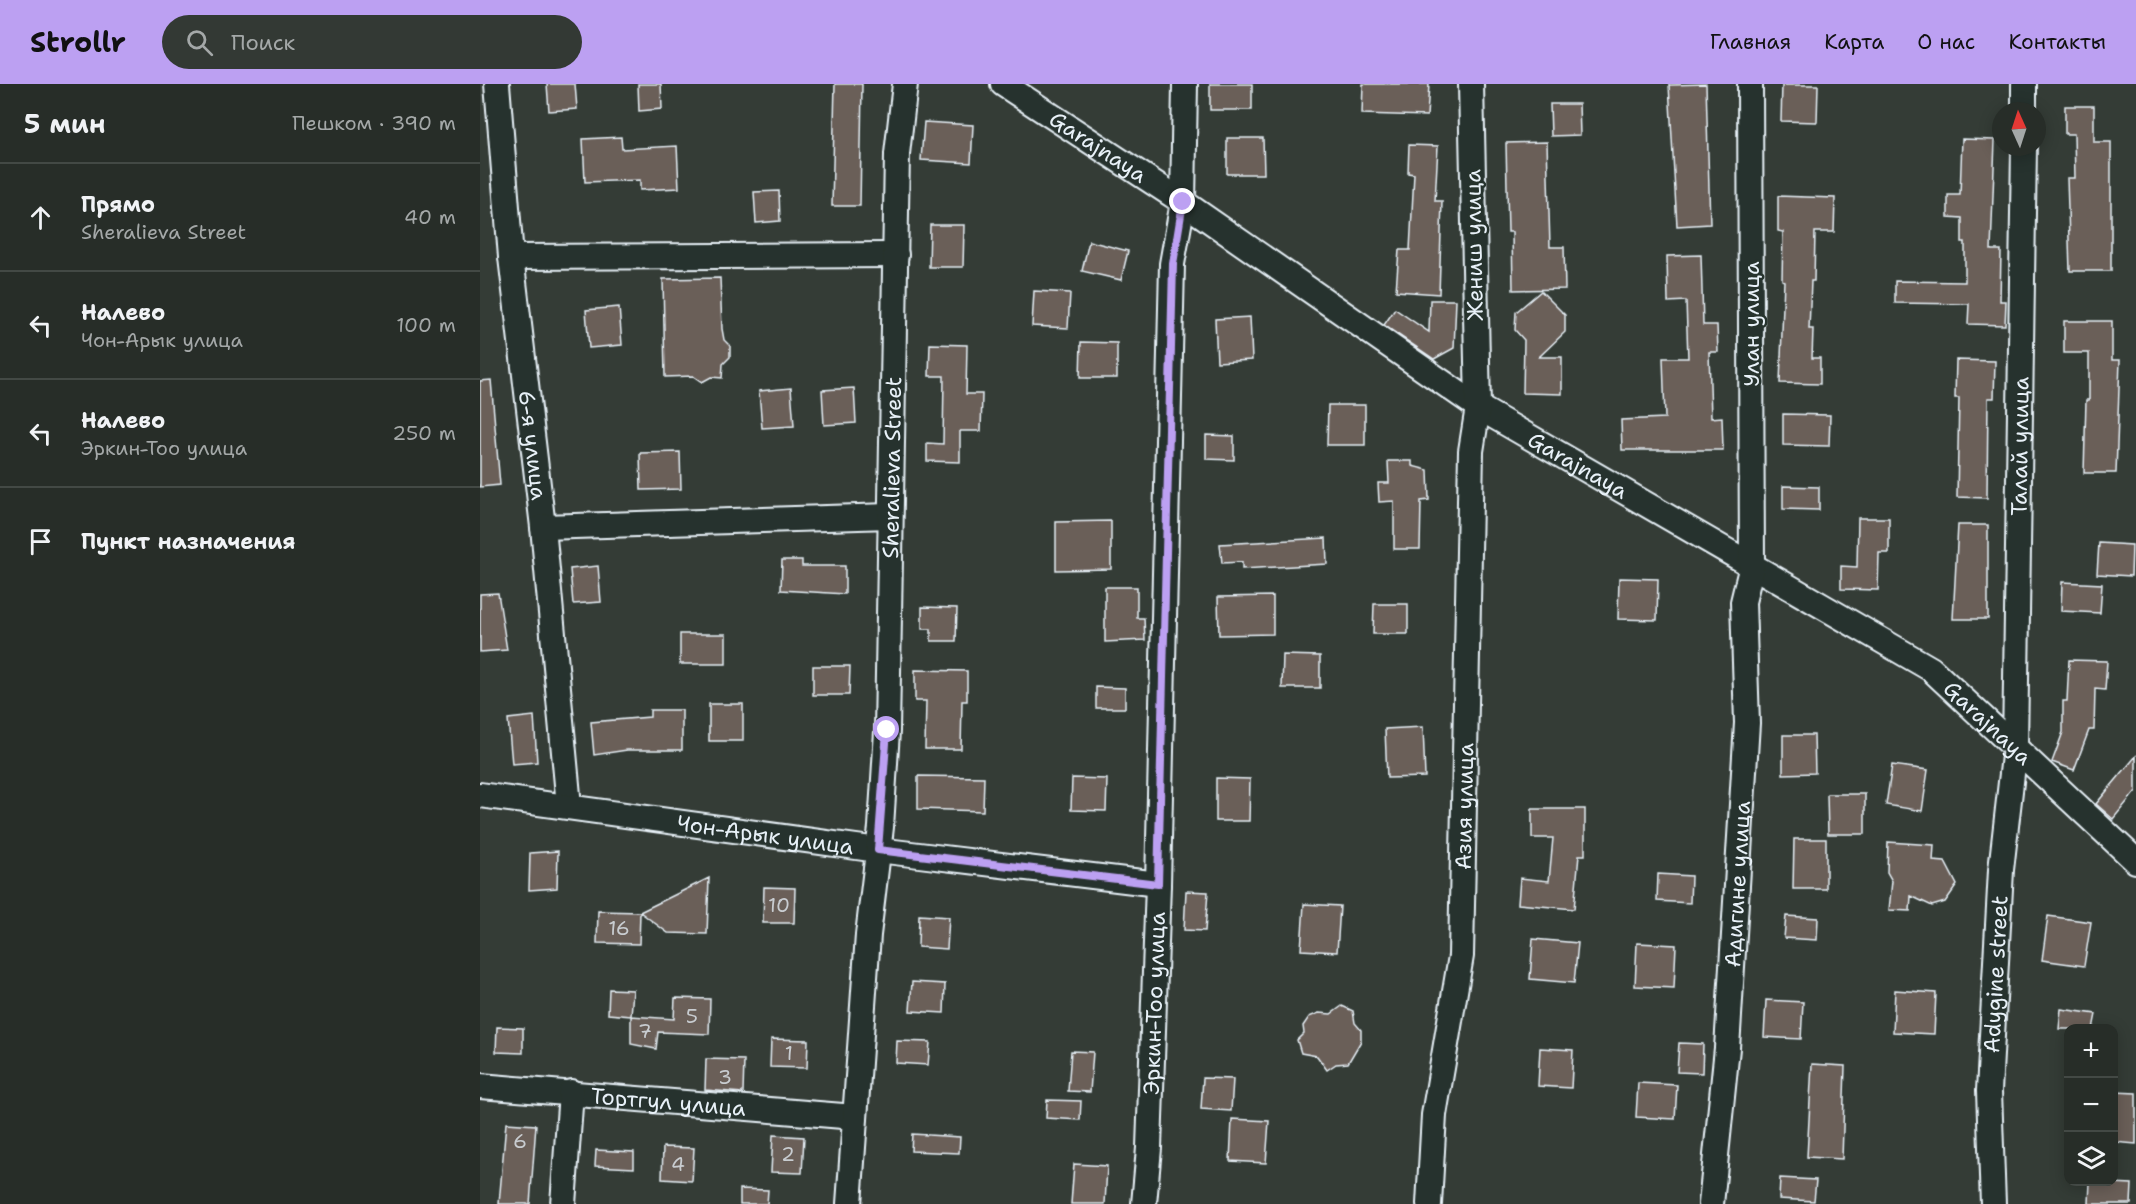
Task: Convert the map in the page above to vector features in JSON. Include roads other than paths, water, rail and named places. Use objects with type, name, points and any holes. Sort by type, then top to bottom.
[{"type":"street","name":"6-я улица","points":[[497,84],[511,256],[543,527],[569,806]]},
{"type":"street","name":"Sheralieva Street","points":[[849,1204],[868,935],[878,850],[887,730],[897,154],[905,84]]},
{"type":"street","name":"Garajnaya","points":[[1004,84],[1183,202],[1478,407],[1931,669],[2136,861]]},
{"type":"street","name":"Эркин-Тоо улица","points":[[1144,1204],[1149,1148],[1158,884],[1173,264],[1183,202],[1185,84]]},
{"type":"street","name":"Жениш улица","points":[[1471,84],[1478,407]]},
{"type":"street","name":"Улан улица","points":[[1750,84],[1752,565]]},
{"type":"street","points":[[2024,84],[2024,102]]},
{"type":"street","name":"Талай улица","points":[[2015,747],[2024,156]]},
{"type":"street","points":[[511,256],[896,255]]},
{"type":"street","name":"Азия улица","points":[[1429,1204],[1434,1114],[1461,956],[1471,451],[1478,407]]},
{"type":"street","points":[[543,527],[890,516]]},
{"type":"street","name":"Адигине улица","points":[[1711,1204],[1727,1047],[1747,723],[1743,602],[1752,565]]},
{"type":"street","name":"Adygine street","points":[[1993,1204],[1989,1091],[2001,870],[2015,747]]},
{"type":"street","name":"Чон-Арык улица","points":[[480,795],[878,850],[1158,884]]},
{"type":"street","name":"Тортгул улица","points":[[480,1086],[855,1117]]},
{"type":"street","points":[[563,1204],[571,1092]]}]
